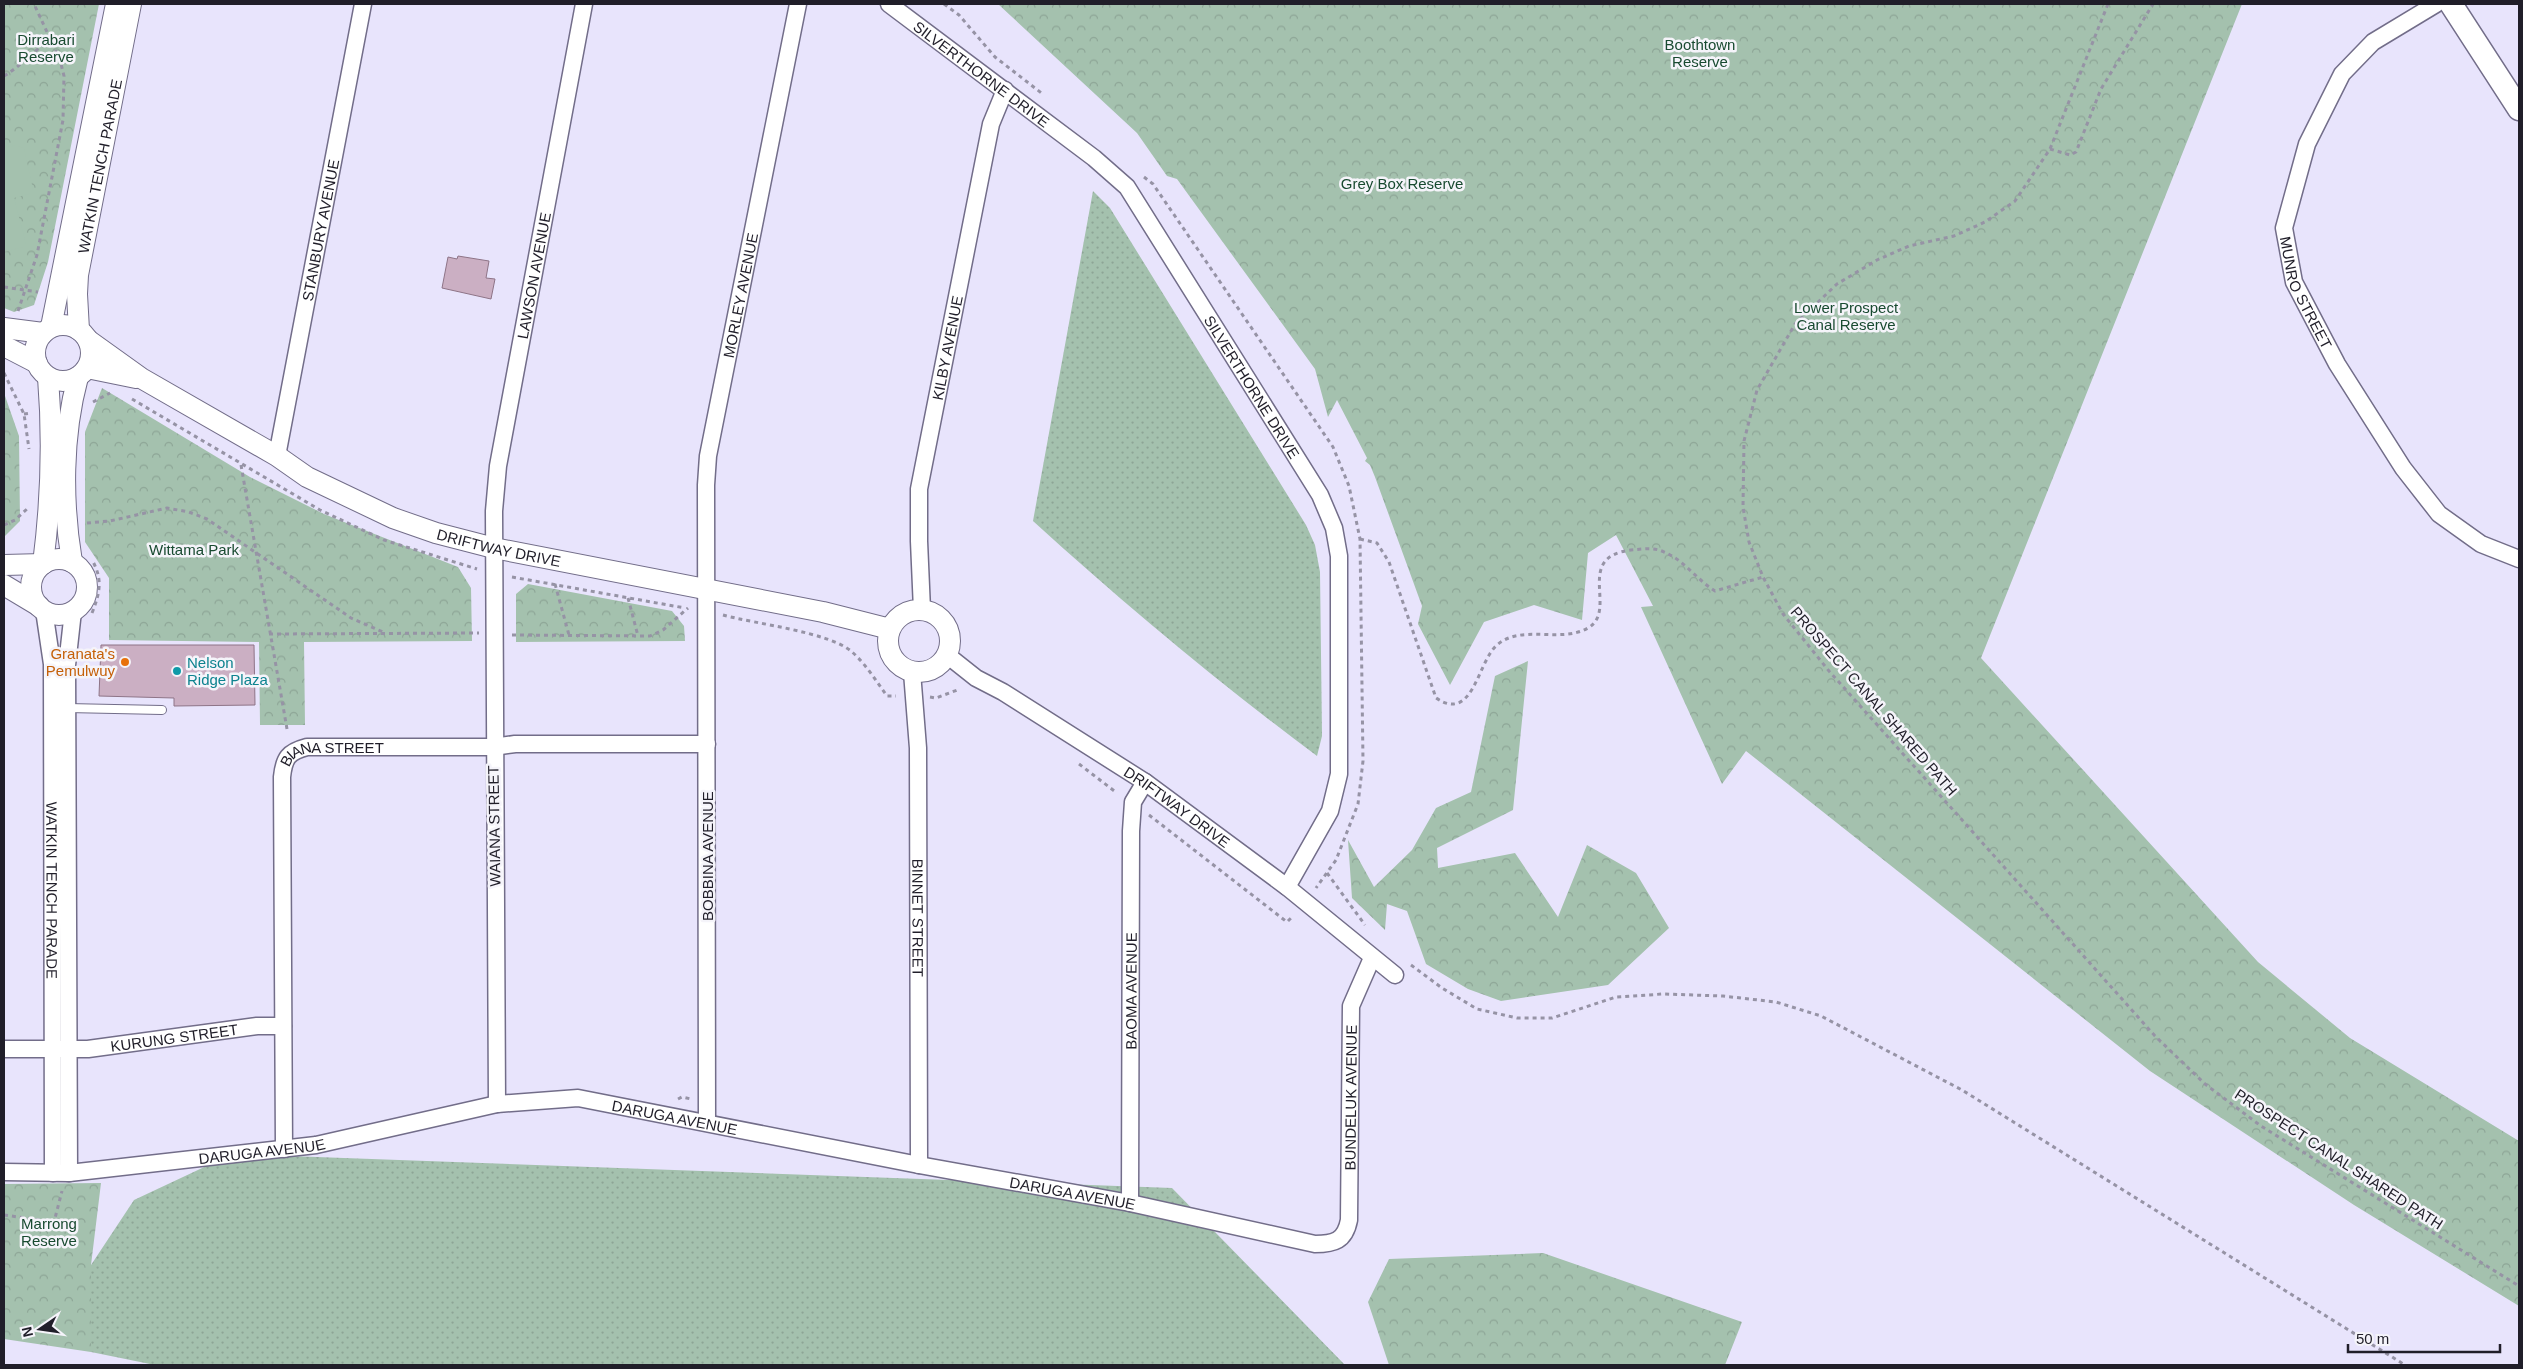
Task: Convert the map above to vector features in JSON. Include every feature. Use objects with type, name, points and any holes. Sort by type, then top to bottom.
[{"type":"main road","points":[[2451,4],[2519,109]]},
{"type":"street","name":"WATKIN TENCH PARADE","points":[[47,330],[116,4]]},
{"type":"street","name":"WATKIN TENCH PARADE","points":[[84,335],[78,275],[131,4]]},
{"type":"street","name":"STANBURY AVENUE","points":[[277,456],[363,4]]},
{"type":"street","name":"LAWSON AVENUE","points":[[494,548],[494,511],[498,466],[584,4]]},
{"type":"street","name":"MORLEY AVENUE","points":[[706,589],[706,485],[708,456],[798,4]]},
{"type":"street","name":"SILVERTHORNE DRIVE","points":[[889,4],[1094,158],[1127,187],[1320,495],[1334,528],[1340,556],[1339,774],[1330,811],[1286,887]]},
{"type":"street","name":"MUNRO STREET","points":[[2436,4],[2373,42],[2342,74],[2307,144],[2284,228],[2294,282],[2337,364],[2403,468],[2439,514],[2481,544],[2519,559]]},
{"type":"street","name":"KILBY AVENUE","points":[[922,610],[919,489],[991,124],[1005,90]]},
{"type":"street","points":[[11,321],[47,330],[66,325],[84,335],[91,350],[69,408],[65,517],[72,562]]},
{"type":"street","points":[[41,608],[32,593],[31,585],[33,577],[43,564],[49,517],[51,411],[43,370],[36,347],[47,330]]},
{"type":"street","name":"DRIFTWAY DRIVE","points":[[84,335],[141,378],[277,456],[307,477],[393,518],[436,533],[494,548],[823,612],[890,629]]},
{"type":"street","points":[[4,346],[63,381],[82,373]]},
{"type":"street","name":"DRIFTWAY DRIVE","points":[[82,373],[141,378]]},
{"type":"street","name":"WAIANA STREET","points":[[494,548],[497,1104]]},
{"type":"street","points":[[4,565],[43,564],[57,559],[72,562],[84,574],[86,582],[84,598],[73,611],[58,615],[41,608],[4,585]]},
{"type":"street","name":"BOBBINA AVENUE","points":[[706,589],[707,1122]]},
{"type":"street","name":"WATKIN TENCH PARADE","points":[[41,608],[52,664],[60,1050],[69,1173]]},
{"type":"street","points":[[922,610],[933,614],[946,627],[950,636],[947,655],[938,666],[926,672],[912,672],[903,668],[890,652],[888,642],[890,629],[897,620],[910,612],[922,610]]},
{"type":"street","name":"WATKIN TENCH PARADE","points":[[53,1173],[60,1050],[67,665],[73,611]]},
{"type":"street","name":"DRIFTWAY DRIVE","points":[[947,655],[976,678],[1003,692],[1145,782],[1286,887],[1395,975]]},
{"type":"street","name":"BINNET STREET","points":[[912,672],[918,748],[920,1165]]},
{"type":"street","name":"BIANA STREET","points":[[284,1148],[282,777],[284,758],[293,750],[308,747],[707,744]]},
{"type":"street","name":"BAOMA AVENUE","points":[[1130,1204],[1131,831],[1133,802],[1145,782]]},
{"type":"street","name":"BUNDELUK AVENUE","points":[[1340,1240],[1347,1230],[1349,1220],[1351,1006],[1372,958]]},
{"type":"street","name":"KURUNG STREET","points":[[4,1049],[88,1050],[257,1026],[283,1026]]},
{"type":"street","name":"DARUGA AVENUE","points":[[4,1172],[69,1173],[316,1145],[497,1104],[578,1098],[1130,1204],[1315,1244],[1330,1244],[1340,1240]]},
{"type":"lane","points":[[67,708],[162,710]]},
{"type":"path","points":[[11,321],[25,290],[37,254],[63,120],[64,76],[52,39],[34,4]]},
{"type":"path","name":"PROSPECT CANAL SHARED PATH","points":[[2108,4],[2050,149],[2016,201],[1985,222],[1954,236],[1909,246],[1877,260],[1837,284],[1795,324],[1757,390],[1744,441],[1743,507],[1749,542],[1763,577],[1783,614],[1829,671],[2155,1036],[2205,1084],[2261,1126],[2519,1286]]},
{"type":"path","points":[[2050,149],[2070,155],[2076,152],[2101,89],[2153,4]]},
{"type":"path","points":[[4,76],[14,70],[34,50],[52,39]]},
{"type":"path","points":[[4,287],[45,294]]},
{"type":"path","points":[[4,373],[24,414],[30,456]]},
{"type":"path","points":[[241,465],[287,729]]},
{"type":"path","points":[[4,526],[27,511],[29,504]]},
{"type":"path","points":[[83,524],[110,521],[167,508],[189,512],[207,519],[351,618],[386,634]]},
{"type":"path","points":[[1360,538],[1377,543],[1389,562],[1436,698],[1446,705],[1455,705],[1466,698],[1495,646],[1506,638],[1569,634],[1587,629],[1596,622],[1599,615],[1598,578],[1602,564],[1617,552],[1649,548],[1663,551],[1677,558],[1701,582],[1715,591],[1763,577]]},
{"type":"path","points":[[555,584],[569,635]]},
{"type":"path","points":[[628,598],[638,636]]},
{"type":"path","points":[[269,634],[493,632],[510,635],[650,636],[663,630],[688,608]]},
{"type":"path","points":[[1327,873],[1371,930]]},
{"type":"path","points":[[1405,960],[1442,988],[1476,1009],[1517,1018],[1552,1018],[1616,997],[1663,994],[1723,996],[1776,1002],[1821,1016],[1962,1090],[2405,1365]]},
{"type":"path","points":[[4,1215],[54,1222],[62,1191]]},
{"type":"green space","name":"Dirrabari Reserve","points":[[4,4],[99,4],[48,262],[34,305],[14,312],[4,308]]},
{"type":"green space","name":"Lower Prospect Canal Reserve","points":[[998,4],[2242,4],[1981,658],[2258,962],[2350,1038],[2519,1141],[2519,1306],[2354,1205],[2150,1071],[1746,751],[1722,784],[1641,607],[1653,606],[1616,535],[1588,553],[1582,620],[1534,605],[1484,622],[1450,685],[1418,624],[1422,606],[1375,477],[1370,465],[1365,461],[1367,458],[1337,400],[1328,417],[1315,369],[1177,179],[1167,176],[1137,133]]},
{"type":"green space","points":[[17,145],[24,149],[33,189],[29,194],[14,198],[26,244],[23,247],[4,252],[4,148]]},
{"type":"green space","points":[[1093,191],[1110,208],[1306,525],[1315,545],[1320,572],[1322,736],[1317,756],[1172,642],[1033,521]]},
{"type":"green space","name":"Wittama Park","points":[[102,388],[250,477],[324,514],[458,567],[471,588],[472,641],[304,642],[305,725],[260,725],[259,642],[109,640],[109,578],[85,542],[85,432]]},
{"type":"green space","points":[[4,393],[19,436],[20,521],[4,537]]},
{"type":"green space","points":[[528,584],[672,611],[684,626],[685,641],[516,642],[516,594]]},
{"type":"green space","points":[[1528,661],[1513,810],[1437,848],[1438,868],[1515,853],[1558,917],[1587,845],[1636,873],[1669,928],[1608,985],[1501,1001],[1468,989],[1426,964],[1407,911],[1387,904],[1385,930],[1352,898],[1348,840],[1374,887],[1412,850],[1436,808],[1471,792],[1495,676]]},
{"type":"green space","points":[[232,1154],[1172,1188],[1345,1365],[155,1365],[91,1352],[91,1265],[134,1200]]},
{"type":"green space","name":"Marrong Reserve","points":[[101,1183],[91,1265],[91,1352],[4,1339],[4,1184]]},
{"type":"green space","points":[[1543,1253],[1742,1322],[1725,1365],[1389,1365],[1368,1302],[1389,1259]]},
{"type":"building","points":[[458,256],[489,261],[486,278],[495,279],[491,299],[442,288],[448,257],[457,259]]},
{"type":"building","name":"Nelson Ridge Plaza","points":[[101,645],[254,645],[255,705],[174,706],[174,698],[99,696]]},
{"type":"place","name":"Granata's Pemulwuy","points":[[125,662]]},
{"type":"place","name":"Nelson Ridge Plaza","points":[[177,671]]},
{"type":"park label","name":"Boothtown Reserve","points":[[1700,52]]},
{"type":"park label","name":"Grey Box Reserve","points":[[1402,183]]}]
